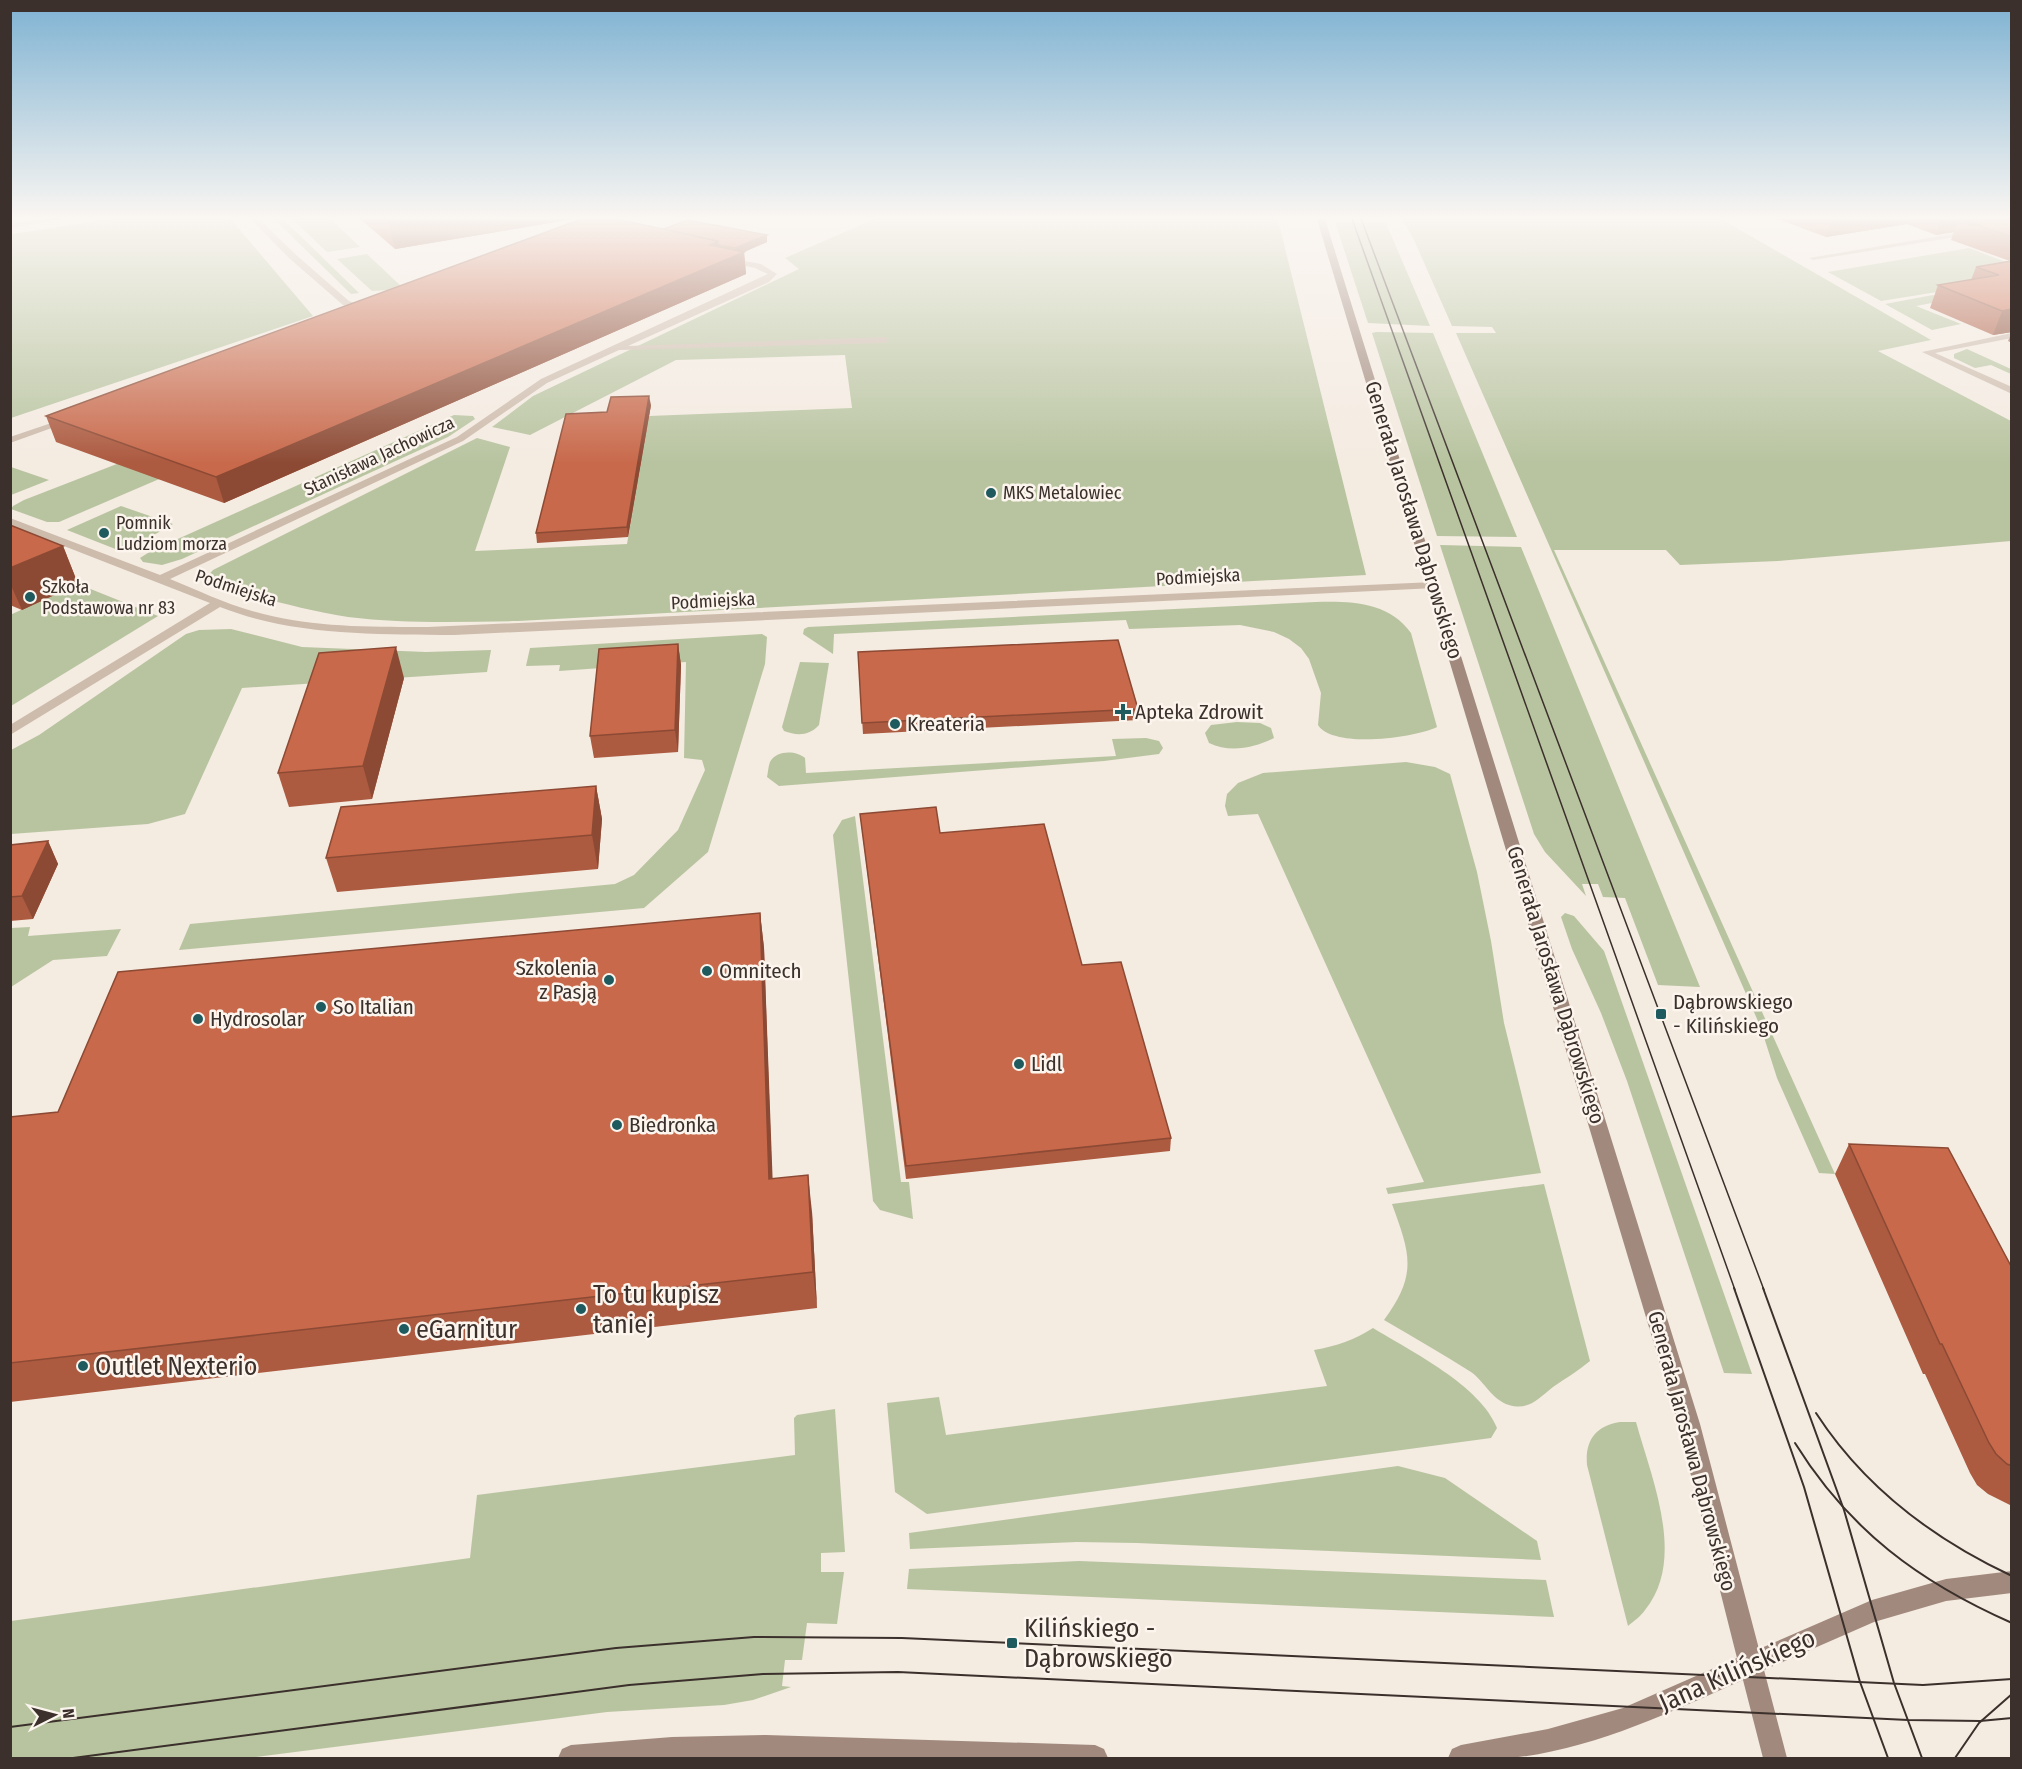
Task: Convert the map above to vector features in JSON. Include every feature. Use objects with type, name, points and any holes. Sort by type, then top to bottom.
[{"type":"street","points":[[341,299],[346,303],[368,311]]},
{"type":"street","name":"Stanisława Jachowicza","points":[[159,580],[460,439],[544,381],[725,299]]},
{"type":"street","name":"Generała Jarosława Dąbrowskiego","points":[[1346,299],[1435,585],[1689,1424],[1775,1758]]},
{"type":"street","points":[[354,316],[379,307]]},
{"type":"street","points":[[2012,335],[1926,352],[2012,391]]},
{"type":"street","points":[[613,350],[885,340]]},
{"type":"street","points":[[10,440],[77,418]]},
{"type":"street","name":"Podmiejska","points":[[10,521],[249,614],[299,624],[364,629],[454,631],[1435,585]]},
{"type":"street","points":[[10,731],[217,603]]},
{"type":"street","name":"Jana Kilińskiego","points":[[1461,1758],[1548,1741],[1624,1720],[1842,1622],[1900,1602],[1946,1590],[2012,1582]]},
{"type":"street","points":[[571,1758],[672,1749],[766,1747],[1095,1758]]},
{"type":"green space","points":[[11,299],[298,299],[313,316],[11,418]]},
{"type":"green space","points":[[737,299],[1297,299],[1366,575],[518,621],[454,622],[390,621],[348,617],[281,603],[214,585],[205,579],[213,570],[477,438],[510,447],[475,551],[627,544],[649,416],[852,408],[845,355],[676,360],[530,435],[492,427],[533,396]]},
{"type":"green space","points":[[1360,299],[1418,299],[1430,326],[1368,323]]},
{"type":"green space","points":[[1440,299],[1859,299],[1931,340],[1878,351],[2011,421],[2011,541],[1778,561],[1680,565],[1666,550],[1554,550],[1835,1174],[1819,1173],[1777,1078],[1761,1028],[1456,333],[1496,333],[1492,327],[1452,326]]},
{"type":"green space","points":[[1877,299],[1896,299],[1881,301]]},
{"type":"green space","points":[[1914,299],[1937,299],[1937,302],[1916,306],[1961,324],[1932,330],[1885,304]]},
{"type":"green space","points":[[1372,333],[1433,333],[1517,537],[1437,536]]},
{"type":"green space","points":[[1967,349],[2011,369],[2011,374],[1991,365],[1975,368],[1954,358],[1954,354]]},
{"type":"green space","points":[[295,395],[327,407],[59,522],[47,522],[11,509],[24,500]]},
{"type":"green space","points":[[454,415],[473,416],[475,419],[448,437],[182,559],[162,565],[143,562],[140,558],[151,551]]},
{"type":"green space","points":[[11,467],[49,480],[11,495]]},
{"type":"green space","points":[[121,506],[173,524],[145,540],[150,542],[123,552],[67,530]]},
{"type":"green space","points":[[1440,545],[1521,547],[1700,987],[1658,985],[1625,898],[1603,897],[1598,884],[1582,884],[1586,896],[1545,852],[1534,834]]},
{"type":"green space","points":[[78,584],[158,616],[11,706],[10,615]]},
{"type":"green space","points":[[1316,602],[1356,603],[1381,609],[1402,623],[1411,633],[1437,727],[1411,735],[1375,739],[1340,737],[1327,732],[1318,725],[1321,693],[1309,659],[1301,648],[1274,632],[1240,625],[1129,629],[1126,620],[834,634],[833,654],[803,634],[804,629],[808,627]]},
{"type":"green space","points":[[231,629],[302,647],[426,652],[491,650],[487,672],[242,688],[185,814],[148,824],[11,834],[11,750],[39,735],[186,634],[199,630]]},
{"type":"green space","points":[[762,634],[767,637],[765,664],[708,852],[644,908],[179,950],[190,924],[615,884],[634,875],[678,830],[705,770],[702,760],[684,758],[686,662],[559,671],[560,665],[526,666],[530,648]]},
{"type":"green space","points":[[800,662],[829,663],[819,725],[807,733],[794,734],[784,731],[782,727]]},
{"type":"green space","points":[[1237,722],[1260,723],[1271,728],[1274,738],[1242,748],[1225,748],[1209,743],[1205,733],[1211,725]]},
{"type":"green space","points":[[1146,738],[1159,741],[1163,748],[1159,754],[1104,761],[779,786],[767,777],[769,764],[773,758],[786,752],[805,758],[806,773],[1116,756],[1112,739]]},
{"type":"green space","points":[[1406,762],[1435,767],[1450,774],[1477,872],[1504,1023],[1541,1173],[1388,1194],[1386,1188],[1424,1182],[1258,814],[1228,816],[1225,806],[1227,794],[1238,783],[1263,773]]},
{"type":"green space","points":[[855,816],[901,1182],[909,1182],[913,1219],[880,1210],[873,1201],[833,835],[842,820]]},
{"type":"green space","points":[[1565,913],[1574,916],[1604,951],[1752,1374],[1724,1373],[1627,1081],[1601,1013],[1572,949],[1561,917]]},
{"type":"green space","points":[[30,927],[28,936],[121,929],[107,956],[53,960],[11,987],[11,928]]},
{"type":"green space","points":[[1544,1184],[1590,1361],[1538,1399],[1528,1405],[1516,1406],[1503,1403],[1471,1372],[1384,1320],[1402,1290],[1408,1264],[1403,1237],[1392,1204]]},
{"type":"green space","points":[[1373,1328],[1461,1384],[1489,1413],[1497,1428],[1491,1438],[927,1514],[895,1492],[887,1403],[939,1397],[946,1435],[1327,1386],[1314,1350],[1345,1342]]},
{"type":"green space","points":[[835,1409],[845,1552],[821,1553],[821,1572],[844,1572],[837,1624],[807,1623],[802,1660],[785,1660],[782,1686],[791,1687],[753,1700],[724,1705],[607,1712],[249,1758],[11,1758],[11,1621],[470,1558],[477,1495],[795,1455],[794,1418],[797,1415]]},
{"type":"green space","points":[[1620,1422],[1636,1422],[1657,1492],[1665,1543],[1663,1567],[1657,1590],[1643,1612],[1628,1626],[1587,1465],[1588,1449],[1593,1436],[1604,1427]]},
{"type":"green space","points":[[1398,1466],[1445,1478],[1537,1541],[1541,1560],[1137,1543],[1077,1542],[910,1549],[909,1533]]},
{"type":"green space","points":[[1079,1561],[1546,1580],[1554,1617],[907,1589],[909,1569]]},
{"type":"building","points":[[365,299],[635,299],[216,477],[46,416]]},
{"type":"building","points":[[1971,299],[2012,299],[2012,309],[2002,311]]},
{"type":"building","points":[[649,396],[627,527],[536,533],[566,414],[607,412],[611,397]]},
{"type":"building","points":[[10,525],[63,546],[10,568]]},
{"type":"building","points":[[1118,640],[1138,709],[862,723],[858,652]]},
{"type":"building","points":[[678,644],[675,730],[590,736],[599,649]]},
{"type":"building","points":[[396,647],[363,766],[278,773],[319,653]]},
{"type":"building","points":[[596,786],[592,835],[326,858],[341,807]]},
{"type":"building","name":"Lidl","points":[[936,807],[940,833],[1044,824],[1082,965],[1121,962],[1171,1138],[906,1166],[860,814]]},
{"type":"building","points":[[48,841],[22,896],[10,897],[10,845]]},
{"type":"building","points":[[760,913],[769,1179],[808,1175],[813,1272],[10,1363],[10,1117],[58,1112],[118,972]]},
{"type":"building","points":[[1849,1144],[1948,1148],[2012,1268],[2012,1466],[1996,1454],[1989,1443],[1940,1344]]},
{"type":"tram line","points":[[1381,299],[1735,1290]]},
{"type":"tram line","points":[[1391,299],[1764,1290]]},
{"type":"tram line","points":[[1734,1288],[1804,1487],[1860,1682]]},
{"type":"tram line","points":[[1763,1288],[1842,1505]]},
{"type":"tram line","points":[[1816,1413],[1856,1464],[1902,1508],[1955,1545],[2012,1576]]},
{"type":"tram line","points":[[1795,1443],[1816,1474],[1842,1505]]},
{"type":"tram line","points":[[1842,1505],[1889,1550],[1917,1571],[1946,1590],[2012,1623]]},
{"type":"tram line","points":[[1842,1505],[1894,1684]]},
{"type":"tram line","points":[[10,1727],[616,1648],[754,1637],[902,1638],[1860,1682]]},
{"type":"tram line","points":[[73,1758],[629,1685],[763,1674],[898,1672],[1873,1718]]},
{"type":"tram line","points":[[1894,1684],[1923,1685],[2012,1679]]},
{"type":"tram line","points":[[1860,1682],[1894,1684]]},
{"type":"tram line","points":[[1860,1682],[1873,1718]]},
{"type":"tram line","points":[[1894,1684],[1908,1720]]},
{"type":"tram line","points":[[1981,1721],[2012,1694]]},
{"type":"tram line","points":[[1873,1718],[1908,1720]]},
{"type":"tram line","points":[[1873,1718],[1888,1758]]},
{"type":"tram line","points":[[1981,1721],[2012,1718]]},
{"type":"tram line","points":[[1908,1720],[1981,1721]]},
{"type":"tram line","points":[[1908,1720],[1922,1758]]},
{"type":"tram line","points":[[1955,1758],[1981,1721]]},
{"type":"place","name":"MKS Metalowiec","points":[[991,493]]},
{"type":"place","name":"Pomnik Ludziom morza","points":[[104,533]]},
{"type":"place","name":"Szkoła Podstawowa nr 83","points":[[30,597]]},
{"type":"place","name":"Apteka Zdrowit","points":[[1123,712]]},
{"type":"place","name":"Kreateria","points":[[895,724]]},
{"type":"place","name":"Omnitech","points":[[707,971]]},
{"type":"place","name":"Szkolenia z Pasją","points":[[609,980]]},
{"type":"place","name":"So Italian","points":[[321,1007]]},
{"type":"place","name":"Dąbrowskiego - Kilińskiego","points":[[1661,1014]]},
{"type":"place","name":"Hydrosolar","points":[[198,1019]]},
{"type":"place","name":"Lidl","points":[[1019,1064]]},
{"type":"place","name":"Biedronka","points":[[617,1125]]},
{"type":"place","name":"To tu kupisz taniej","points":[[581,1309]]},
{"type":"place","name":"eGarnitur","points":[[404,1329]]},
{"type":"place","name":"Outlet Nexterio","points":[[83,1366]]},
{"type":"place","name":"Kilińskiego - Dąbrowskiego","points":[[1012,1643]]}]
